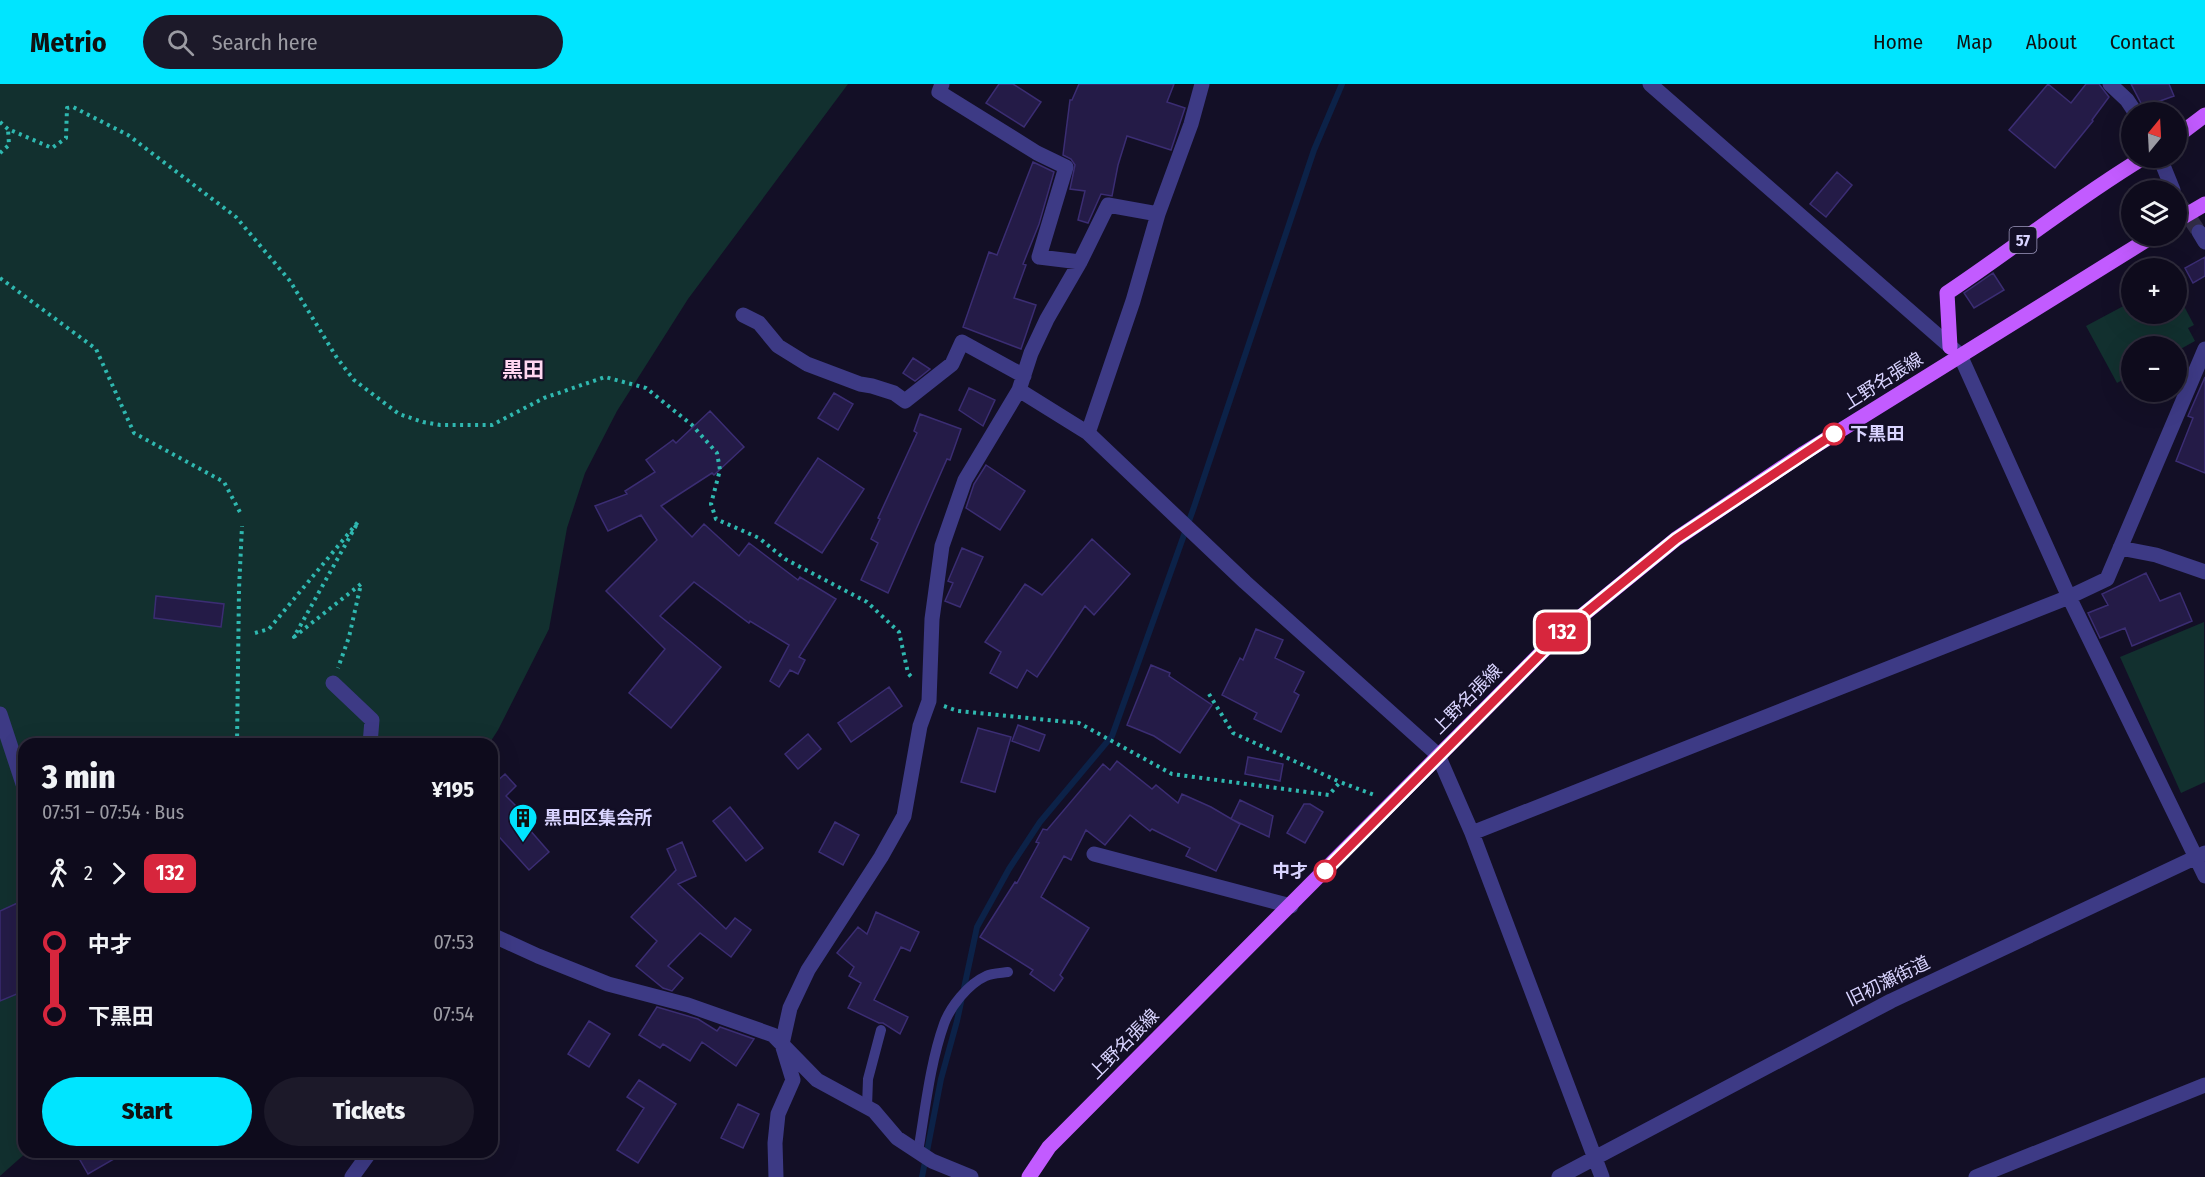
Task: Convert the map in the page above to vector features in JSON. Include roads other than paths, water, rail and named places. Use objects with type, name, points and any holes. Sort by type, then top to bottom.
[{"type":"main road","points":[[2187,129],[2205,115]]},
{"type":"main road","name":"57","points":[[1955,351],[1947,292],[2004,255],[2051,218],[2128,168]]},
{"type":"main road","points":[[2187,215],[2205,204]]},
{"type":"main road","name":"上野名張線","points":[[1029,1177],[1049,1147],[1562,632],[1676,539],[1955,351],[2136,246]]},
{"type":"street","points":[[942,84],[939,92],[1037,153],[1066,167],[1039,257],[1080,261]]},
{"type":"street","points":[[1088,433],[1202,84]]},
{"type":"street","points":[[1650,84],[1955,351],[2068,597],[2200,854],[2205,876]]},
{"type":"street","points":[[2110,84],[2128,102]]},
{"type":"street","points":[[776,1177],[775,1143],[778,1114],[793,1080],[782,1044],[790,1008],[808,970],[881,857],[904,816],[920,726],[929,701],[932,619],[942,546],[965,480],[1022,383],[1031,352],[1108,205],[1158,214]]},
{"type":"street","points":[[743,315],[759,323],[778,346],[807,364],[860,384],[894,393],[905,401],[952,364],[962,342],[1022,383],[1088,433],[1195,534],[1438,755],[1472,833],[1602,1177]]},
{"type":"street","points":[[1472,833],[2068,597],[2107,579],[2205,349]]},
{"type":"street","points":[[2120,548],[2156,555],[2205,572]]},
{"type":"street","points":[[333,683],[372,720],[370,738]]},
{"type":"street","points":[[0,714],[18,769]]},
{"type":"street","points":[[1094,854],[1291,906]]},
{"type":"street","name":"旧初瀬街道","points":[[1559,1177],[1891,1001],[2200,854]]},
{"type":"street","points":[[498,938],[608,984],[709,1013],[773,1035],[817,1080],[874,1111],[897,1138],[933,1161],[971,1177]]},
{"type":"street","points":[[1976,1177],[2205,1085]]},
{"type":"street","points":[[352,1177],[366,1158]]},
{"type":"lane","points":[[918,1152],[936,1057],[944,1024],[951,1009],[969,988],[986,976],[1008,972]]},
{"type":"lane","points":[[867,1107],[868,1079],[881,1030]]},
{"type":"waterway","points":[[922,1177],[941,1079],[957,1021],[977,927],[1009,869],[1040,822],[1112,736],[1194,507],[1314,150],[1342,84]]},
{"type":"tunnel","points":[[2187,214],[2199,232]]},
{"type":"place","name":"下黒田","points":[[1834,434]]},
{"type":"place","name":"黒田区集会所","points":[[523,844]]},
{"type":"place","name":"中才","points":[[1325,871]]},
{"type":"district","name":"黒田","points":[[523,370]]}]
